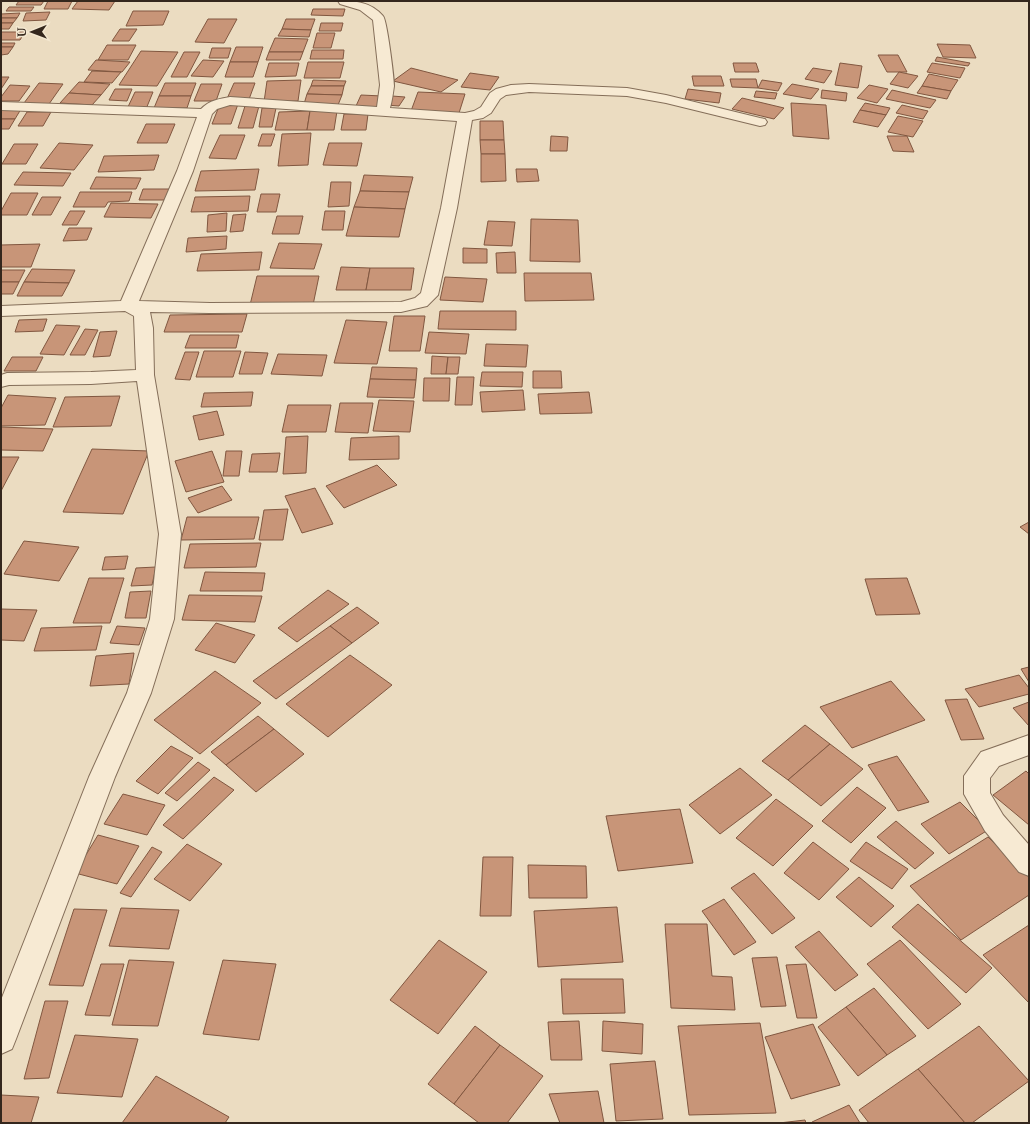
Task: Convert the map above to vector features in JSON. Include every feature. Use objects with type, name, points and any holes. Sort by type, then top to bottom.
[{"type":"street","points":[[344,1],[364,7],[371,11],[379,19],[387,85],[383,111]]},
{"type":"street","points":[[128,306],[185,171],[205,113],[219,102],[230,101],[466,117],[478,115],[486,110],[495,96],[501,92],[511,89],[529,88],[627,92],[760,122]]},
{"type":"street","points":[[1,106],[205,113]]},
{"type":"street","points":[[1,311],[128,306],[210,308],[401,307],[421,302],[429,295],[449,208],[466,117]]},
{"type":"street","points":[[1,1039],[102,777],[139,693],[162,618],[170,534],[145,375],[145,325],[142,313],[128,306]]},
{"type":"street","points":[[1,381],[7,379],[91,378],[145,375]]},
{"type":"street","points":[[1029,745],[990,759],[977,776],[977,794],[994,823],[1029,864]]},
{"type":"building","points":[[19,1],[44,1],[41,5],[16,5]]},
{"type":"building","points":[[48,1],[72,1],[68,9],[44,9]]},
{"type":"building","points":[[78,1],[115,1],[109,10],[72,9]]},
{"type":"building","points":[[9,7],[34,7],[31,11],[6,11]]},
{"type":"building","points":[[313,9],[345,9],[343,16],[311,15]]},
{"type":"building","points":[[133,11],[169,11],[163,25],[126,26]]},
{"type":"building","points":[[50,12],[46,20],[23,21],[26,13]]},
{"type":"building","points":[[20,13],[17,18],[1,18],[1,14]]},
{"type":"building","points":[[1,18],[17,18],[13,23],[1,23]]},
{"type":"building","points":[[208,19],[237,19],[224,43],[195,42]]},
{"type":"building","points":[[286,19],[315,19],[311,30],[282,29]]},
{"type":"building","points":[[1,23],[13,23],[9,29],[1,29]]},
{"type":"building","points":[[321,23],[343,23],[341,31],[319,31]]},
{"type":"building","points":[[120,29],[137,29],[129,41],[112,41]]},
{"type":"building","points":[[282,29],[311,30],[309,37],[278,36]]},
{"type":"building","points":[[1,32],[25,32],[20,40],[1,40]]},
{"type":"building","points":[[317,33],[335,33],[331,48],[313,48]]},
{"type":"building","points":[[275,38],[308,39],[303,52],[269,52]]},
{"type":"building","points":[[1,43],[15,43],[13,47],[1,47]]},
{"type":"building","points":[[937,44],[970,45],[976,58],[943,57]]},
{"type":"building","points":[[107,45],[136,45],[128,60],[98,60]]},
{"type":"building","points":[[1,47],[13,47],[8,54],[1,55]]},
{"type":"building","points":[[236,47],[263,47],[258,62],[230,62]]},
{"type":"building","points":[[212,48],[231,48],[228,58],[209,58]]},
{"type":"building","points":[[312,50],[344,50],[343,59],[310,59]]},
{"type":"building","points":[[141,51],[178,52],[157,86],[119,85]]},
{"type":"building","points":[[184,52],[200,52],[187,77],[171,77]]},
{"type":"building","points":[[269,52],[303,52],[300,60],[266,60]]},
{"type":"building","points":[[878,55],[898,55],[907,72],[887,72]]},
{"type":"building","points":[[937,57],[970,63],[968,66],[935,61]]},
{"type":"building","points":[[96,60],[130,62],[122,72],[88,70]]},
{"type":"building","points":[[203,60],[224,61],[213,77],[191,76]]},
{"type":"building","points":[[230,62],[258,62],[253,77],[225,77]]},
{"type":"building","points":[[308,62],[344,62],[340,78],[304,78]]},
{"type":"building","points":[[269,63],[299,63],[296,76],[265,77]]},
{"type":"building","points":[[733,63],[756,63],[759,72],[735,72]]},
{"type":"building","points":[[840,63],[862,66],[858,88],[835,85]]},
{"type":"building","points":[[932,63],[965,68],[960,78],[927,72]]},
{"type":"building","points":[[411,68],[458,80],[441,92],[393,81]]},
{"type":"building","points":[[813,68],[832,71],[824,83],[805,79]]},
{"type":"building","points":[[92,71],[121,72],[112,83],[84,82]]},
{"type":"building","points":[[899,72],[918,76],[908,88],[890,84]]},
{"type":"building","points":[[470,73],[499,77],[490,90],[461,87]]},
{"type":"building","points":[[929,74],[958,80],[951,91],[922,86]]},
{"type":"building","points":[[692,76],[721,76],[724,86],[694,86]]},
{"type":"building","points":[[1,77],[9,77],[1,89]]},
{"type":"building","points":[[730,79],[756,79],[758,88],[732,87]]},
{"type":"building","points":[[301,80],[298,101],[264,102],[267,81]]},
{"type":"building","points":[[313,80],[346,81],[344,86],[311,86]]},
{"type":"building","points":[[762,80],[782,83],[778,91],[758,88]]},
{"type":"building","points":[[79,82],[110,84],[101,95],[69,93]]},
{"type":"building","points":[[39,83],[63,84],[49,104],[24,103]]},
{"type":"building","points":[[165,83],[196,83],[191,96],[159,96]]},
{"type":"building","points":[[234,83],[255,83],[248,102],[226,101]]},
{"type":"building","points":[[201,84],[222,84],[216,101],[194,101]]},
{"type":"building","points":[[792,84],[819,89],[811,99],[783,94]]},
{"type":"building","points":[[10,85],[30,86],[19,101],[1,101],[1,97]]},
{"type":"building","points":[[869,85],[888,89],[877,103],[857,98]]},
{"type":"building","points":[[311,86],[344,86],[342,95],[307,94]]},
{"type":"building","points":[[922,86],[951,91],[947,99],[917,93]]},
{"type":"building","points":[[115,89],[132,89],[127,101],[109,100]]},
{"type":"building","points":[[688,89],[721,93],[719,103],[685,99]]},
{"type":"building","points":[[822,90],[847,93],[846,101],[821,98]]},
{"type":"building","points":[[892,90],[936,100],[930,108],[886,99]]},
{"type":"building","points":[[756,91],[777,93],[775,99],[754,97]]},
{"type":"building","points":[[135,92],[153,92],[146,109],[127,109]]},
{"type":"building","points":[[418,92],[465,94],[459,113],[411,111]]},
{"type":"building","points":[[69,93],[101,95],[92,105],[60,103]]},
{"type":"building","points":[[307,94],[342,95],[338,105],[304,104]]},
{"type":"building","points":[[361,95],[382,96],[377,107],[356,106]]},
{"type":"building","points":[[159,96],[191,96],[187,108],[154,108]]},
{"type":"building","points":[[392,96],[405,97],[399,106],[386,105]]},
{"type":"building","points":[[742,98],[784,108],[774,119],[732,109]]},
{"type":"building","points":[[791,103],[826,105],[829,139],[793,136]]},
{"type":"building","points":[[865,103],[890,108],[886,115],[860,110]]},
{"type":"building","points":[[220,104],[238,104],[231,124],[212,124]]},
{"type":"building","points":[[902,105],[928,111],[923,119],[896,113]]},
{"type":"building","points":[[245,106],[259,106],[253,128],[238,128]]},
{"type":"building","points":[[262,108],[276,108],[272,127],[259,127]]},
{"type":"building","points":[[1,109],[21,109],[15,119],[1,119]]},
{"type":"building","points":[[860,110],[886,115],[878,127],[853,122]]},
{"type":"building","points":[[310,111],[307,130],[275,130],[279,112]]},
{"type":"building","points":[[310,111],[337,111],[334,130],[307,130]]},
{"type":"building","points":[[27,112],[51,112],[43,126],[18,126]]},
{"type":"building","points":[[344,114],[368,114],[366,130],[341,130]]},
{"type":"building","points":[[898,116],[923,121],[913,137],[888,132]]},
{"type":"building","points":[[1,119],[15,119],[9,129],[1,129]]},
{"type":"building","points":[[480,121],[503,121],[504,140],[480,140]]},
{"type":"building","points":[[146,124],[175,124],[167,143],[137,143]]},
{"type":"building","points":[[311,133],[308,165],[278,166],[282,134]]},
{"type":"building","points":[[262,134],[275,134],[271,146],[258,146]]},
{"type":"building","points":[[220,135],[245,135],[236,159],[209,158]]},
{"type":"building","points":[[551,136],[568,137],[567,151],[550,151]]},
{"type":"building","points":[[887,136],[907,136],[914,152],[893,151]]},
{"type":"building","points":[[480,140],[504,140],[505,154],[481,154]]},
{"type":"building","points":[[59,143],[93,145],[74,170],[40,168]]},
{"type":"building","points":[[329,143],[362,143],[357,166],[323,165]]},
{"type":"building","points":[[14,144],[38,144],[26,164],[2,164]]},
{"type":"building","points":[[481,154],[505,154],[506,181],[481,182]]},
{"type":"building","points":[[159,155],[154,170],[98,172],[104,156]]},
{"type":"building","points":[[259,169],[255,190],[195,191],[201,171]]},
{"type":"building","points":[[516,169],[537,169],[539,181],[517,182]]},
{"type":"building","points":[[23,172],[71,173],[63,186],[14,185]]},
{"type":"building","points":[[364,175],[413,177],[409,192],[360,191]]},
{"type":"building","points":[[96,177],[141,178],[136,189],[90,189]]},
{"type":"building","points":[[331,182],[351,182],[349,206],[328,207]]},
{"type":"building","points":[[143,189],[171,189],[168,200],[139,200]]},
{"type":"building","points":[[360,191],[409,192],[405,209],[354,207]]},
{"type":"building","points":[[80,192],[132,192],[129,201],[108,202],[105,207],[73,207]]},
{"type":"building","points":[[11,193],[38,193],[27,215],[1,215],[1,211]]},
{"type":"building","points":[[261,194],[280,194],[276,212],[257,212]]},
{"type":"building","points":[[250,196],[248,211],[191,212],[195,197]]},
{"type":"building","points":[[42,197],[61,197],[51,215],[32,215]]},
{"type":"building","points":[[111,203],[158,204],[151,218],[104,217]]},
{"type":"building","points":[[354,207],[405,209],[399,237],[346,236]]},
{"type":"building","points":[[70,211],[85,211],[77,225],[62,225]]},
{"type":"building","points":[[325,211],[345,211],[343,230],[322,230]]},
{"type":"building","points":[[227,213],[226,231],[207,232],[208,215]]},
{"type":"building","points":[[246,214],[243,231],[230,232],[233,215]]},
{"type":"building","points":[[277,216],[303,216],[299,234],[272,234]]},
{"type":"building","points":[[531,219],[578,220],[580,262],[530,261]]},
{"type":"building","points":[[488,221],[515,222],[512,246],[484,245]]},
{"type":"building","points":[[69,228],[92,228],[87,240],[63,241]]},
{"type":"building","points":[[227,236],[226,249],[186,252],[188,238]]},
{"type":"building","points":[[279,243],[322,244],[314,269],[270,268]]},
{"type":"building","points":[[40,244],[31,267],[1,267],[1,245]]},
{"type":"building","points":[[463,248],[487,249],[487,263],[463,263]]},
{"type":"building","points":[[262,252],[259,270],[197,271],[201,254]]},
{"type":"building","points":[[515,252],[516,273],[497,273],[496,253]]},
{"type":"building","points":[[341,267],[370,268],[366,290],[336,290]]},
{"type":"building","points":[[370,268],[414,268],[411,290],[366,290]]},
{"type":"building","points":[[32,269],[75,270],[69,283],[24,282]]},
{"type":"building","points":[[1,270],[25,270],[19,282],[1,282]]},
{"type":"building","points":[[524,273],[591,273],[594,300],[525,301]]},
{"type":"building","points":[[257,276],[319,276],[313,305],[250,305]]},
{"type":"building","points":[[445,277],[487,279],[483,302],[440,300]]},
{"type":"building","points":[[1,282],[19,282],[13,294],[1,294]]},
{"type":"building","points":[[24,282],[69,283],[62,296],[17,296]]},
{"type":"building","points":[[440,311],[516,311],[516,330],[438,329]]},
{"type":"building","points":[[247,314],[242,332],[164,332],[170,315]]},
{"type":"building","points":[[394,316],[425,316],[420,351],[389,351]]},
{"type":"building","points":[[47,319],[43,331],[15,332],[19,320]]},
{"type":"building","points":[[346,320],[387,322],[377,364],[334,363]]},
{"type":"building","points":[[56,325],[80,326],[64,355],[40,354]]},
{"type":"building","points":[[85,329],[98,330],[85,355],[70,355]]},
{"type":"building","points":[[117,331],[110,356],[93,357],[100,332]]},
{"type":"building","points":[[429,332],[469,334],[466,354],[425,353]]},
{"type":"building","points":[[190,335],[239,335],[236,348],[185,348]]},
{"type":"building","points":[[486,344],[528,345],[526,367],[484,366]]},
{"type":"building","points":[[204,351],[241,351],[233,377],[196,377]]},
{"type":"building","points":[[185,352],[199,352],[190,380],[175,379]]},
{"type":"building","points":[[245,352],[268,353],[262,374],[239,374]]},
{"type":"building","points":[[278,354],[327,355],[322,376],[271,374]]},
{"type":"building","points":[[432,356],[448,357],[446,374],[431,374]]},
{"type":"building","points":[[12,357],[43,357],[36,371],[4,371]]},
{"type":"building","points":[[448,357],[460,357],[458,374],[446,374]]},
{"type":"building","points":[[372,367],[417,368],[416,380],[370,379]]},
{"type":"building","points":[[533,371],[561,371],[562,388],[533,388]]},
{"type":"building","points":[[482,372],[523,372],[522,387],[480,386]]},
{"type":"building","points":[[457,377],[474,377],[472,405],[455,405]]},
{"type":"building","points":[[424,378],[450,378],[449,401],[423,401]]},
{"type":"building","points":[[370,379],[416,380],[414,398],[367,397]]},
{"type":"building","points":[[523,390],[525,410],[482,412],[480,392]]},
{"type":"building","points":[[253,392],[251,406],[201,407],[204,393]]},
{"type":"building","points":[[589,392],[592,413],[540,414],[538,394]]},
{"type":"building","points":[[8,395],[56,398],[45,425],[1,426],[1,408]]},
{"type":"building","points":[[120,396],[111,426],[53,427],[65,397]]},
{"type":"building","points":[[379,400],[414,401],[410,432],[373,431]]},
{"type":"building","points":[[340,403],[373,403],[368,433],[335,432]]},
{"type":"building","points":[[288,405],[331,405],[326,432],[282,432]]},
{"type":"building","points":[[217,411],[224,435],[199,440],[193,416]]},
{"type":"building","points":[[1,427],[53,429],[43,451],[1,450]]},
{"type":"building","points":[[308,436],[306,473],[283,474],[286,437]]},
{"type":"building","points":[[399,436],[399,459],[349,460],[351,438]]},
{"type":"building","points":[[92,449],[149,451],[123,514],[63,512]]},
{"type":"building","points":[[212,451],[224,482],[186,492],[175,461]]},
{"type":"building","points":[[226,451],[242,451],[239,476],[223,476]]},
{"type":"building","points":[[280,453],[277,472],[249,472],[252,454]]},
{"type":"building","points":[[1,457],[19,457],[1,491]]},
{"type":"building","points":[[377,465],[397,485],[344,508],[326,486]]},
{"type":"building","points":[[222,486],[232,500],[198,513],[188,498]]},
{"type":"building","points":[[315,488],[333,524],[302,533],[285,496]]},
{"type":"building","points":[[288,509],[283,540],[259,540],[264,510]]},
{"type":"building","points":[[187,517],[259,517],[254,539],[181,540]]},
{"type":"building","points":[[1029,522],[1029,534],[1020,527]]},
{"type":"building","points":[[24,541],[79,547],[59,581],[4,574]]},
{"type":"building","points":[[261,543],[256,567],[184,568],[190,544]]},
{"type":"building","points":[[128,556],[125,569],[102,570],[105,557]]},
{"type":"building","points":[[156,567],[152,585],[131,586],[136,568]]},
{"type":"building","points":[[205,572],[265,573],[262,591],[200,591]]},
{"type":"building","points":[[89,578],[124,578],[110,623],[73,623]]},
{"type":"building","points":[[907,578],[920,614],[876,615],[865,579]]},
{"type":"building","points":[[328,590],[349,604],[297,642],[278,628]]},
{"type":"building","points":[[151,591],[146,618],[125,618],[130,592]]},
{"type":"building","points":[[189,595],[262,596],[255,622],[182,620]]},
{"type":"building","points":[[357,607],[379,623],[352,643],[330,626]]},
{"type":"building","points":[[1,609],[37,610],[24,641],[1,640]]},
{"type":"building","points":[[216,623],[255,635],[235,663],[195,650]]},
{"type":"building","points":[[102,626],[96,650],[34,651],[41,628]]},
{"type":"building","points":[[117,626],[145,628],[139,645],[110,643]]},
{"type":"building","points":[[330,626],[352,643],[276,699],[253,681]]},
{"type":"building","points":[[134,653],[129,684],[90,686],[96,656]]},
{"type":"building","points":[[350,655],[392,685],[328,737],[286,704]]},
{"type":"building","points":[[1029,667],[1029,682],[1021,669]]},
{"type":"building","points":[[215,671],[261,703],[200,754],[154,720]]},
{"type":"building","points":[[1019,675],[1029,688],[1029,694],[979,707],[965,689]]},
{"type":"building","points":[[891,681],[925,720],[852,748],[820,707]]},
{"type":"building","points":[[967,699],[984,739],[961,740],[945,700]]},
{"type":"building","points":[[1029,702],[1029,726],[1013,708]]},
{"type":"building","points":[[258,716],[274,729],[226,765],[211,752]]},
{"type":"building","points":[[805,725],[830,744],[788,780],[762,761]]},
{"type":"building","points":[[274,729],[304,754],[256,792],[226,765]]},
{"type":"building","points":[[830,744],[863,769],[821,806],[788,780]]},
{"type":"building","points":[[171,746],[193,758],[158,794],[136,781]]},
{"type":"building","points":[[897,756],[929,802],[898,811],[868,765]]},
{"type":"building","points":[[198,762],[210,770],[177,801],[165,793]]},
{"type":"building","points":[[740,768],[772,795],[720,834],[689,805]]},
{"type":"building","points":[[1026,771],[1029,774],[1029,825],[993,795]]},
{"type":"building","points":[[214,777],[234,790],[183,839],[163,825]]},
{"type":"building","points":[[857,787],[886,808],[851,843],[822,821]]},
{"type":"building","points":[[123,794],[165,805],[147,835],[104,824]]},
{"type":"building","points":[[776,799],[813,826],[773,866],[736,838]]},
{"type":"building","points":[[960,802],[988,830],[949,854],[921,824]]},
{"type":"building","points":[[680,809],[693,863],[618,871],[606,816]]},
{"type":"building","points":[[896,821],[934,853],[915,869],[877,837]]},
{"type":"building","points":[[98,835],[139,846],[117,884],[75,873]]},
{"type":"building","points":[[988,837],[1029,877],[1029,895],[961,940],[910,886]]},
{"type":"building","points":[[813,842],[849,869],[819,900],[784,873]]},
{"type":"building","points":[[866,842],[908,869],[892,889],[850,861]]},
{"type":"building","points":[[187,844],[222,864],[190,901],[154,879]]},
{"type":"building","points":[[152,847],[162,852],[131,897],[120,893]]},
{"type":"building","points":[[483,857],[513,857],[511,916],[480,916]]},
{"type":"building","points":[[528,865],[586,866],[587,898],[529,898]]},
{"type":"building","points":[[754,873],[795,918],[772,934],[731,888]]},
{"type":"building","points":[[859,877],[894,906],[871,927],[836,897]]},
{"type":"building","points":[[724,899],[756,942],[734,955],[702,911]]},
{"type":"building","points":[[918,904],[992,968],[966,993],[892,927]]},
{"type":"building","points":[[617,907],[623,962],[538,967],[534,911]]},
{"type":"building","points":[[121,908],[179,910],[169,949],[109,946]]},
{"type":"building","points":[[74,909],[107,910],[83,986],[49,985]]},
{"type":"building","points":[[665,924],[707,924],[712,976],[732,977],[735,1010],[671,1008]]},
{"type":"building","points":[[1029,925],[1029,1003],[983,955]]},
{"type":"building","points":[[819,931],[858,975],[835,991],[795,947]]},
{"type":"building","points":[[439,940],[487,972],[438,1034],[390,1000]]},
{"type":"building","points":[[900,940],[961,1004],[928,1029],[867,964]]},
{"type":"building","points":[[777,957],[786,1006],[761,1007],[752,958]]},
{"type":"building","points":[[129,960],[174,962],[158,1026],[112,1025]]},
{"type":"building","points":[[223,960],[276,964],[259,1040],[203,1034]]},
{"type":"building","points":[[101,964],[124,964],[110,1016],[85,1015]]},
{"type":"building","points":[[806,964],[817,1018],[797,1018],[786,965]]},
{"type":"building","points":[[561,979],[623,979],[625,1013],[563,1014]]},
{"type":"building","points":[[874,988],[916,1036],[887,1055],[846,1007]]},
{"type":"building","points":[[45,1001],[68,1001],[49,1078],[24,1079]]},
{"type":"building","points":[[846,1007],[887,1055],[858,1076],[818,1027]]},
{"type":"building","points":[[579,1021],[582,1060],[551,1060],[548,1022]]},
{"type":"building","points":[[603,1021],[643,1024],[642,1054],[602,1051]]},
{"type":"building","points":[[760,1023],[776,1113],[689,1115],[678,1026]]},
{"type":"building","points":[[813,1024],[840,1085],[791,1099],[765,1037]]},
{"type":"building","points":[[475,1026],[500,1045],[454,1104],[428,1084]]},
{"type":"building","points":[[979,1026],[1029,1081],[972,1123],[965,1123],[918,1069]]},
{"type":"building","points":[[75,1035],[138,1039],[122,1097],[57,1093]]},
{"type":"building","points":[[500,1045],[543,1076],[507,1123],[479,1123],[454,1104]]},
{"type":"building","points":[[655,1061],[663,1119],[616,1121],[610,1064]]},
{"type":"building","points":[[918,1069],[965,1123],[869,1123],[859,1110]]},
{"type":"building","points":[[156,1076],[229,1117],[225,1123],[122,1123]]},
{"type":"building","points":[[598,1091],[604,1123],[560,1123],[549,1094]]},
{"type":"building","points":[[1,1095],[39,1097],[31,1123],[1,1123]]},
{"type":"building","points":[[849,1105],[860,1123],[812,1122]]},
{"type":"building","points":[[805,1120],[806,1123],[779,1123]]}]
